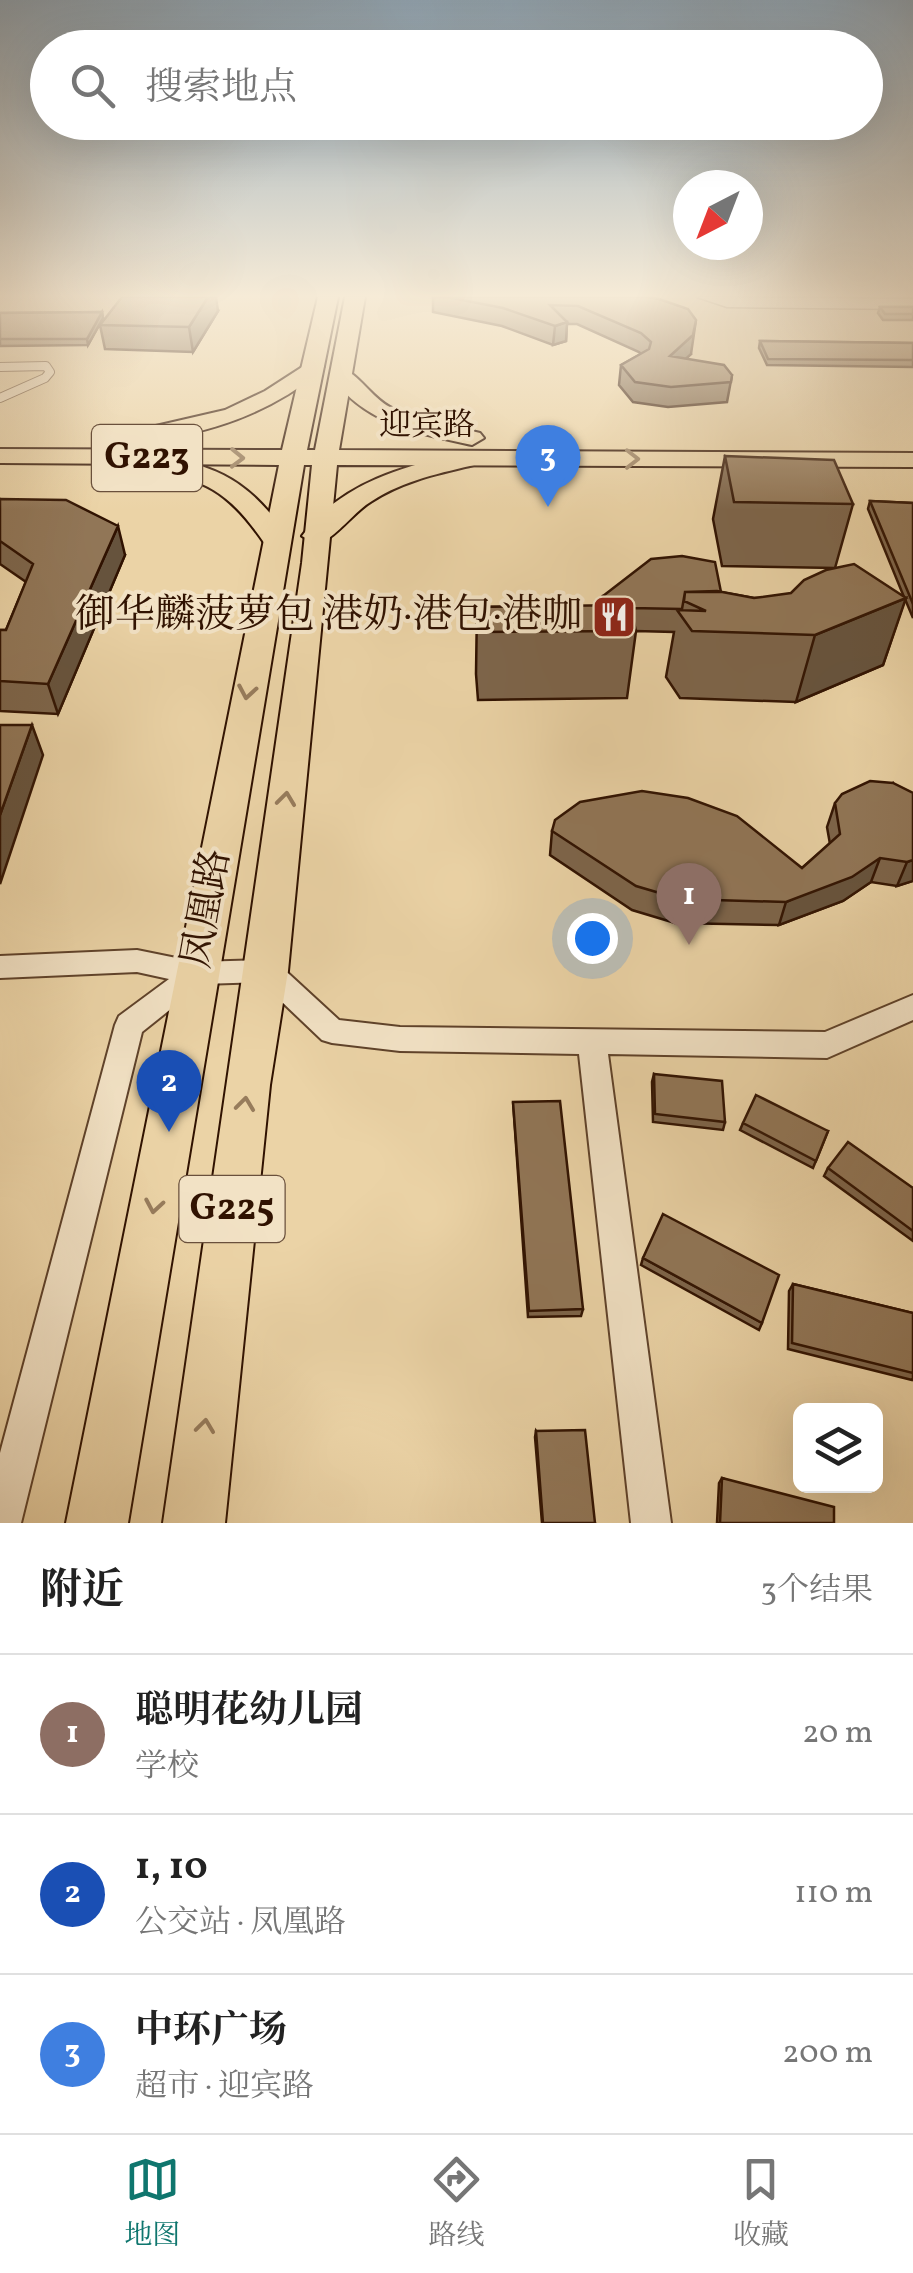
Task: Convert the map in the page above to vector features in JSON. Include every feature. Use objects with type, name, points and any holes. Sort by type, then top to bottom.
[{"type":"main road","points":[[135,447],[248,412],[283,393],[311,368]]},
{"type":"main road","name":"凤凰路","points":[[194,1523],[247,1085],[266,971],[316,536],[311,448],[313,368]]},
{"type":"main road","name":"凤凰路","points":[[97,1523],[274,538],[342,368]]},
{"type":"main road","points":[[341,375],[353,394],[377,411],[471,448]]},
{"type":"main road","name":"迎宾路","points":[[0,436],[135,447]]},
{"type":"main road","name":"迎宾路","points":[[0,456],[135,447],[471,448],[913,438]]},
{"type":"main road","points":[[135,447],[228,483],[258,509],[274,538]]},
{"type":"main road","points":[[316,536],[336,512],[368,490],[471,448]]},
{"type":"main road","name":"迎宾路","points":[[471,448],[913,460]]},
{"type":"street","points":[[0,967],[137,960],[196,972],[266,971],[332,1031],[400,1038],[827,1046],[913,1007]]},
{"type":"street","points":[[1,1523],[130,1025],[196,972]]},
{"type":"street","points":[[592,1042],[651,1523]]},
{"type":"lane","points":[[0,398],[30,386],[50,372],[47,368]]},
{"type":"building","points":[[624,368],[726,368],[732,375],[731,382],[671,387],[635,382]]},
{"type":"building","points":[[725,456],[834,460],[853,504],[734,502]]},
{"type":"building","points":[[0,499],[66,500],[118,526],[48,684],[0,681],[0,630],[6,630],[33,564],[0,541]]},
{"type":"building","points":[[870,501],[913,503],[913,604]]},
{"type":"building","points":[[682,556],[715,562],[721,592],[685,592],[682,609],[610,606],[603,596],[651,559]]},
{"type":"building","points":[[854,564],[906,598],[815,635],[692,631],[677,610],[706,611],[684,601],[685,592],[717,591],[754,598],[791,593],[804,580]]},
{"type":"building","points":[[630,605],[636,631],[479,632],[477,607]]},
{"type":"building","points":[[0,725],[32,725],[0,815]]},
{"type":"building","points":[[870,781],[893,783],[913,793],[913,860],[880,858],[852,877],[786,902],[680,899],[636,886],[552,831],[555,820],[580,802],[642,791],[688,798],[737,816],[802,868],[840,834],[835,803],[842,794]]},
{"type":"building","points":[[654,1074],[722,1081],[725,1122],[655,1114]]},
{"type":"building","points":[[756,1095],[828,1131],[816,1161],[743,1123]]},
{"type":"building","points":[[560,1101],[583,1309],[529,1311],[513,1102]]},
{"type":"building","points":[[848,1142],[913,1188],[913,1231],[828,1168]]},
{"type":"building","points":[[663,1214],[779,1275],[762,1323],[643,1258]]},
{"type":"building","points":[[793,1284],[913,1313],[913,1373],[792,1343]]},
{"type":"building","points":[[585,1430],[595,1523],[543,1523],[536,1431]]},
{"type":"building","points":[[722,1478],[834,1507],[834,1523],[720,1523]]},
{"type":"place","name":"中环广场","points":[[548,507]]},
{"type":"place","name":"御华麟菠萝包 港奶·港包·港咖","points":[[614,617]]},
{"type":"place","name":"聪明花幼儿园","points":[[689,945]]},
{"type":"place","name":"1, 10","points":[[169,1132]]}]
